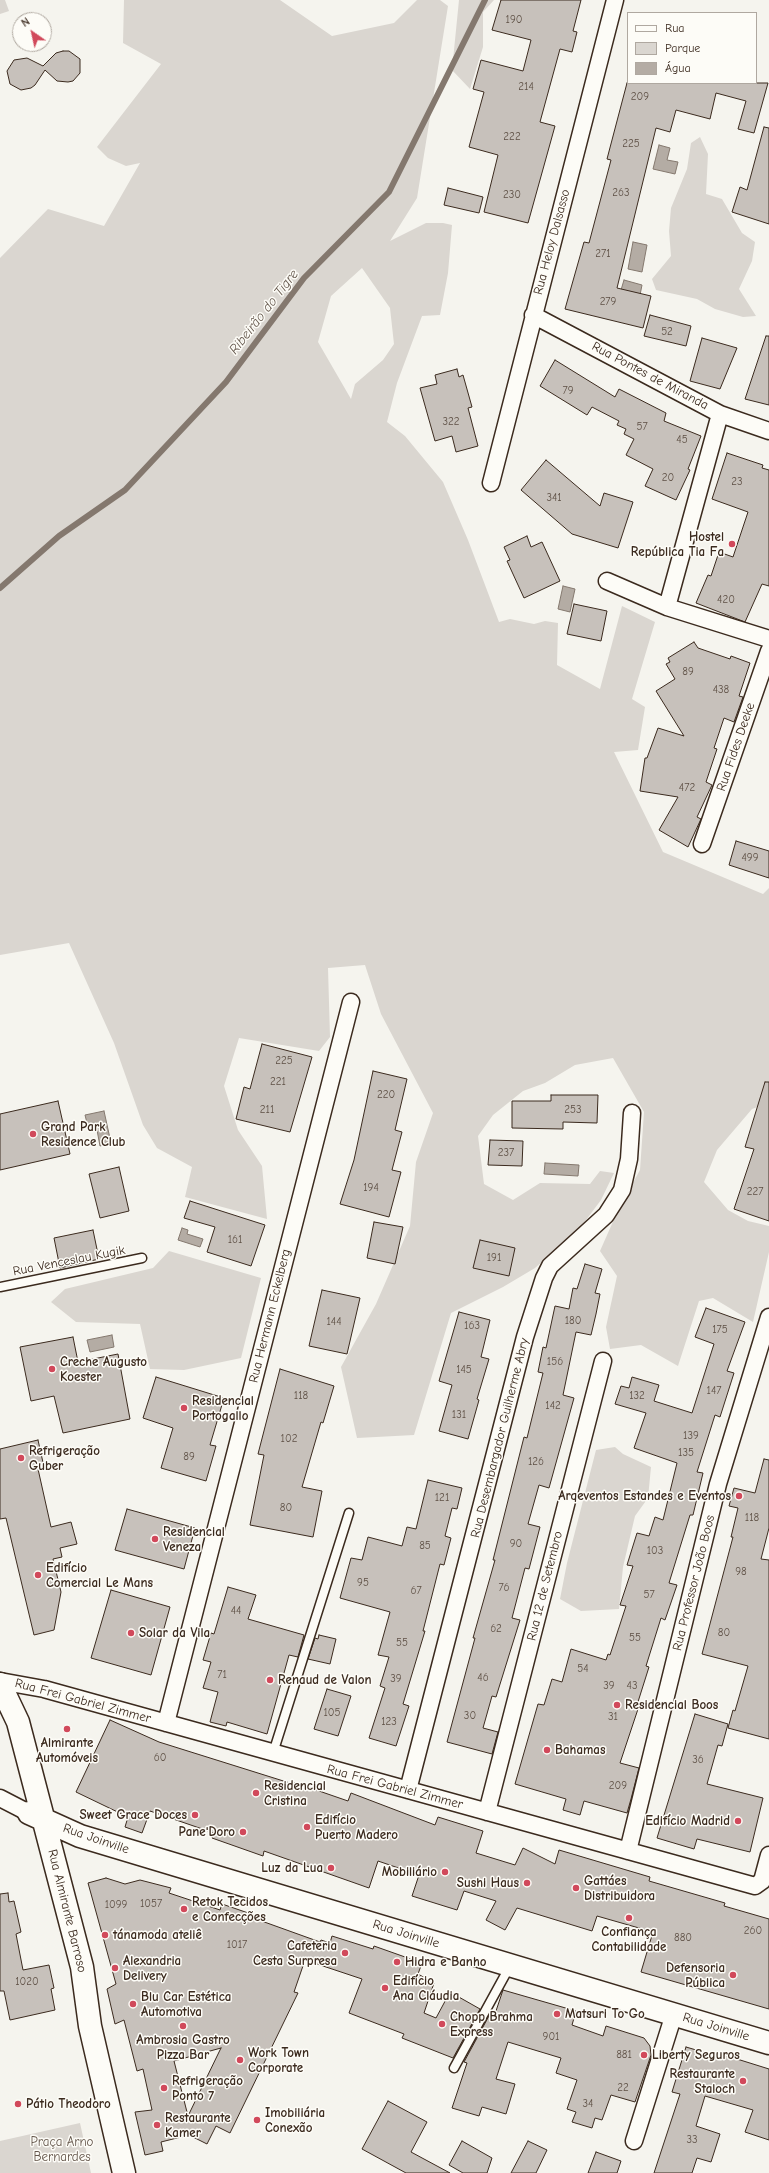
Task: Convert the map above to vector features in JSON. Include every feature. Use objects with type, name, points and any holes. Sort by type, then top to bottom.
[{"type":"main road","name":"Rua Almirante Barroso","points":[[0,1682],[18,1722],[37,1816]]},
{"type":"main road","name":"Rua Almirante Barroso","points":[[0,1689],[7,1726],[37,1816],[82,1967],[90,2026],[124,2173]]},
{"type":"main road","name":"Rua Joinville","points":[[37,1816],[80,1836],[769,2043]]},
{"type":"street","name":"Rua Heloy Dalsasso","points":[[491,483],[615,0]]},
{"type":"street","name":"Rua Pontes de Miranda","points":[[533,315],[720,414],[769,431]]},
{"type":"street","points":[[667,607],[720,414]]},
{"type":"street","points":[[607,581],[667,607],[769,639]]},
{"type":"street","name":"Rua Fides Deeke","points":[[702,844],[769,651]]},
{"type":"street","name":"Rua Hermann Eckelberg","points":[[166,1723],[351,1002]]},
{"type":"street","name":"Rua Desembargador Guilherme Abry","points":[[408,1790],[525,1337],[544,1278],[550,1266],[606,1216],[622,1190],[629,1159],[632,1112]]},
{"type":"street","name":"Rua Professor João Boos","points":[[628,1851],[718,1484],[769,1317]]},
{"type":"street","name":"Rua 12 de Setembro","points":[[487,1812],[603,1361]]},
{"type":"street","name":"Rua Frei Gabriel Zimmer","points":[[0,1682],[28,1685],[755,1886],[762,1881],[769,1855]]},
{"type":"street","points":[[0,1798],[37,1816]]},
{"type":"street","points":[[634,2140],[674,2014]]},
{"type":"lane","name":"Rua Venceslau Kugik","points":[[0,1287],[142,1258]]},
{"type":"lane","points":[[273,1753],[349,1513]]},
{"type":"lane","points":[[454,2068],[511,1965]]},
{"type":"green space","points":[[0,0],[5,0],[9,11],[0,14]]},
{"type":"green space","points":[[124,0],[280,0],[332,36],[394,23],[417,0],[440,0],[448,6],[417,198],[390,241],[426,223],[443,223],[452,225],[448,273],[440,315],[422,316],[397,383],[387,422],[405,436],[443,482],[468,540],[499,622],[510,619],[534,624],[545,621],[558,623],[557,665],[600,689],[622,606],[655,622],[632,699],[645,707],[638,750],[614,752],[663,852],[763,894],[769,888],[769,1103],[752,1109],[717,1150],[704,1182],[728,1210],[748,1221],[769,1226],[769,1252],[753,1322],[713,1298],[699,1301],[678,1366],[641,1345],[610,1349],[606,1327],[617,1276],[600,1251],[619,1208],[640,1170],[644,1112],[613,1058],[575,1065],[545,1083],[523,1091],[493,1115],[478,1136],[484,1184],[513,1200],[540,1183],[590,1184],[600,1171],[614,1173],[601,1200],[580,1228],[535,1268],[503,1287],[451,1313],[414,1435],[357,1438],[341,1367],[376,1304],[410,1226],[416,1162],[433,1113],[381,1014],[365,965],[328,968],[330,1037],[319,1051],[239,1038],[224,1086],[238,1130],[262,1166],[267,1219],[185,1197],[192,1167],[157,1148],[143,1125],[114,1043],[69,943],[0,955],[0,258],[48,209],[104,226],[140,163],[126,166],[108,158],[97,147],[161,64],[123,43]],"holes":[[[362,268],[390,308],[394,344],[383,360],[355,384],[351,399],[318,342],[331,296]]]},
{"type":"green space","points":[[459,0],[494,0],[483,12],[483,47],[470,89],[452,70]]},
{"type":"green space","points":[[700,137],[708,154],[706,194],[722,199],[742,233],[755,242],[752,261],[739,289],[756,316],[743,317],[715,309],[697,299],[656,290],[652,279],[671,256],[669,231],[671,208],[687,169],[691,143]]},
{"type":"green space","points":[[169,1251],[261,1278],[241,1358],[184,1370],[150,1369],[140,1324],[76,1322],[51,1302],[65,1289],[153,1268]]},
{"type":"green space","points":[[615,1447],[623,1454],[651,1467],[648,1498],[635,1516],[623,1567],[619,1609],[581,1611],[560,1599],[567,1563],[596,1450]]},
{"type":"green space","name":"Praça Arno Bernardes","points":[[80,2123],[91,2173],[0,2173],[0,2141]]},
{"type":"water","points":[[659,145],[670,148],[667,160],[678,162],[675,174],[653,169]]},
{"type":"water","points":[[633,242],[647,245],[642,272],[628,269]]},
{"type":"water","points":[[624,280],[642,285],[640,295],[621,290]]},
{"type":"water","points":[[563,586],[575,589],[570,612],[558,609]]},
{"type":"water","points":[[104,1111],[111,1143],[100,1146],[97,1130],[89,1131],[85,1115]]},
{"type":"water","points":[[545,1163],[579,1165],[578,1176],[544,1174]]},
{"type":"water","points":[[182,1228],[188,1230],[187,1234],[203,1239],[200,1247],[178,1240]]},
{"type":"water","points":[[112,1335],[114,1347],[90,1352],[87,1340]]},
{"type":"building","points":[[501,0],[581,0],[573,31],[577,32],[572,52],[560,49],[540,122],[555,126],[528,223],[484,212],[498,155],[469,147],[484,92],[473,89],[481,60],[523,71],[531,40],[492,30]]},
{"type":"building","points":[[69,51],[80,59],[80,73],[73,81],[57,81],[45,70],[35,85],[31,88],[21,90],[10,84],[7,71],[14,60],[27,58],[43,66],[56,53]]},
{"type":"building","points":[[627,83],[768,83],[754,133],[738,129],[746,101],[716,93],[710,119],[676,110],[670,132],[656,128],[617,288],[651,296],[643,328],[565,309],[584,242],[589,243],[611,160],[607,159]]},
{"type":"building","points":[[764,127],[769,128],[769,224],[732,212],[740,187],[747,190]]},
{"type":"building","points":[[448,188],[483,197],[479,213],[444,205]]},
{"type":"building","points":[[650,315],[691,326],[686,346],[644,336]]},
{"type":"building","points":[[766,336],[769,336],[769,405],[745,399]]},
{"type":"building","points":[[702,338],[737,348],[720,389],[690,381]]},
{"type":"building","points":[[555,360],[615,397],[619,389],[666,413],[664,421],[701,436],[688,469],[690,470],[676,500],[645,486],[653,469],[626,455],[634,439],[624,434],[626,429],[617,425],[619,421],[592,407],[587,415],[540,386]]},
{"type":"building","points":[[457,369],[459,377],[463,375],[472,407],[468,408],[478,446],[456,452],[452,436],[435,441],[420,388],[437,384],[435,375]]},
{"type":"building","points":[[727,453],[763,465],[762,468],[769,470],[769,586],[762,584],[745,622],[696,603],[708,575],[711,576],[719,552],[733,557],[748,512],[712,499]]},
{"type":"building","points":[[546,460],[600,506],[604,493],[633,502],[618,548],[572,534],[521,490]]},
{"type":"building","points":[[527,536],[531,547],[542,542],[560,581],[524,598],[507,561],[510,560],[504,547]]},
{"type":"building","points":[[574,604],[607,611],[601,641],[567,634]]},
{"type":"building","points":[[694,642],[698,648],[730,659],[731,656],[750,663],[739,696],[743,697],[734,722],[724,718],[714,748],[717,749],[706,782],[712,785],[697,817],[701,819],[688,847],[659,830],[678,797],[640,791],[645,758],[647,758],[658,728],[684,736],[656,691],[675,679],[666,664],[670,662],[668,658]]},
{"type":"building","points":[[736,841],[769,851],[769,878],[729,865]]},
{"type":"building","points":[[262,1044],[312,1057],[290,1132],[236,1119],[244,1087],[250,1089]]},
{"type":"building","points":[[373,1071],[407,1079],[395,1130],[402,1132],[392,1170],[401,1172],[389,1217],[340,1204],[354,1160]]},
{"type":"building","points":[[765,1082],[769,1082],[769,1221],[734,1209],[754,1149],[745,1147]]},
{"type":"building","points":[[551,1095],[598,1095],[597,1123],[563,1122],[563,1129],[512,1128],[512,1101],[551,1101]]},
{"type":"building","name":"Grand Park Residence Club","points":[[58,1101],[70,1154],[0,1170],[0,1114]]},
{"type":"building","points":[[490,1140],[523,1141],[522,1166],[488,1165]]},
{"type":"building","points":[[119,1167],[129,1211],[100,1218],[89,1174]]},
{"type":"building","points":[[190,1201],[265,1225],[251,1266],[207,1252],[215,1227],[184,1218]]},
{"type":"building","points":[[374,1222],[403,1227],[395,1264],[367,1258]]},
{"type":"building","points":[[93,1230],[99,1259],[60,1268],[54,1238]]},
{"type":"building","points":[[480,1240],[515,1248],[509,1276],[473,1268]]},
{"type":"building","points":[[585,1264],[602,1269],[595,1293],[600,1294],[591,1335],[576,1332],[563,1395],[574,1398],[549,1488],[539,1485],[528,1524],[540,1527],[529,1569],[525,1568],[512,1618],[520,1620],[496,1697],[492,1696],[483,1728],[498,1732],[492,1754],[447,1742],[475,1638],[473,1638],[495,1560],[493,1560],[524,1437],[527,1438],[543,1373],[538,1372],[543,1347],[546,1348],[555,1306],[569,1309],[573,1288],[577,1289]]},
{"type":"building","points":[[322,1290],[360,1298],[347,1354],[309,1346]]},
{"type":"building","points":[[706,1308],[745,1322],[727,1371],[734,1373],[720,1417],[715,1415],[697,1472],[703,1473],[693,1515],[690,1515],[669,1583],[677,1585],[665,1620],[661,1618],[646,1666],[649,1667],[637,1705],[639,1706],[620,1763],[639,1768],[627,1813],[584,1801],[580,1815],[563,1810],[566,1799],[515,1784],[538,1704],[544,1705],[552,1679],[562,1682],[571,1649],[606,1660],[608,1654],[610,1655],[626,1606],[620,1605],[633,1566],[627,1565],[637,1533],[649,1536],[655,1517],[663,1520],[677,1463],[634,1448],[646,1413],[615,1404],[621,1386],[629,1388],[632,1377],[659,1385],[654,1401],[692,1413],[714,1344],[695,1337]]},
{"type":"building","points":[[459,1312],[490,1320],[481,1357],[489,1359],[477,1399],[479,1400],[468,1439],[439,1431],[452,1385],[439,1381]]},
{"type":"building","points":[[73,1337],[78,1362],[118,1354],[130,1419],[63,1433],[54,1396],[31,1401],[20,1347]]},
{"type":"building","points":[[280,1369],[334,1386],[323,1423],[321,1422],[302,1487],[322,1491],[313,1537],[250,1525],[264,1455],[258,1454]]},
{"type":"building","name":"Residencial Portogallo","points":[[156,1377],[224,1398],[210,1445],[216,1446],[206,1481],[161,1468],[173,1428],[143,1418]]},
{"type":"building","points":[[38,1440],[44,1467],[38,1469],[51,1527],[71,1522],[77,1544],[60,1548],[62,1557],[53,1559],[61,1592],[54,1630],[34,1635],[6,1518],[0,1519],[0,1449]]},
{"type":"building","points":[[764,1459],[769,1460],[769,1528],[761,1559],[769,1560],[769,1739],[728,1728],[733,1710],[735,1711],[748,1666],[702,1654],[733,1537],[731,1537],[738,1508],[729,1506],[734,1488],[755,1493]]},
{"type":"building","points":[[428,1480],[462,1488],[457,1509],[452,1508],[445,1536],[451,1538],[444,1565],[440,1564],[423,1631],[425,1631],[403,1704],[409,1706],[396,1746],[369,1738],[385,1688],[380,1686],[389,1657],[378,1655],[390,1612],[340,1598],[351,1558],[362,1560],[368,1537],[402,1546],[407,1527],[416,1529]]},
{"type":"building","name":"Residencial Veneza","points":[[127,1509],[195,1528],[184,1569],[115,1550]]},
{"type":"building","points":[[228,1587],[256,1595],[248,1619],[304,1635],[298,1657],[289,1655],[267,1734],[227,1722],[226,1726],[210,1722],[218,1692],[203,1688],[211,1662],[203,1660],[211,1633],[214,1634]]},
{"type":"building","name":"Solar da Vila","points":[[111,1590],[170,1607],[151,1675],[91,1658]]},
{"type":"building","points":[[319,1635],[336,1639],[330,1664],[308,1659],[315,1638],[318,1639]]},
{"type":"building","points":[[327,1689],[351,1696],[338,1736],[314,1729]]},
{"type":"building","points":[[695,1714],[728,1724],[722,1746],[718,1745],[707,1784],[763,1798],[750,1852],[697,1839],[694,1849],[657,1838]]},
{"type":"building","points":[[110,1720],[159,1742],[293,1784],[293,1782],[348,1801],[351,1793],[435,1825],[438,1817],[483,1831],[476,1853],[515,1865],[523,1848],[555,1864],[559,1850],[650,1877],[649,1881],[725,1903],[724,1906],[769,1919],[769,2009],[641,1972],[653,1932],[597,1916],[592,1931],[517,1908],[505,1930],[486,1920],[496,1901],[464,1891],[457,1910],[412,1896],[419,1875],[378,1861],[369,1888],[264,1851],[263,1856],[212,1838],[214,1833],[150,1811],[142,1833],[125,1827],[128,1817],[76,1792]]},
{"type":"building","points":[[106,1878],[125,1884],[140,1880],[171,1888],[169,1893],[220,1910],[222,1904],[257,1916],[256,1919],[320,1942],[321,1940],[330,1943],[332,1936],[373,1949],[374,1946],[422,1963],[418,1974],[434,1983],[424,2013],[436,2018],[450,1992],[480,2009],[453,2058],[402,2038],[404,2034],[349,2013],[362,1979],[305,1960],[294,1992],[298,1993],[230,2133],[216,2126],[207,2144],[189,2135],[161,2142],[163,2151],[145,2155],[135,2112],[152,2110],[143,2069],[137,2071],[124,2020],[115,2024],[107,1989],[116,1984],[88,1883]],"holes":[[[221,2048],[188,2116],[174,2061]]]},
{"type":"building","points":[[8,1893],[9,1902],[14,1901],[21,1932],[16,1934],[23,1970],[49,1965],[54,1988],[51,1989],[55,2010],[10,2020],[4,1991],[0,1991],[0,1894]]},
{"type":"building","points":[[503,1990],[576,2011],[572,2025],[603,2036],[606,2026],[644,2038],[650,2046],[651,2055],[635,2102],[611,2095],[602,2120],[595,2118],[592,2128],[572,2122],[576,2112],[567,2109],[577,2080],[556,2073],[561,2058],[508,2042],[496,2079],[515,2084],[506,2114],[482,2107],[479,2116],[452,2108],[467,2063],[464,2062],[490,2014],[494,2017]]},
{"type":"building","points":[[686,2047],[720,2057],[721,2054],[769,2069],[769,2140],[745,2132],[753,2110],[705,2096],[696,2126],[720,2134],[711,2162],[697,2158],[692,2173],[654,2173],[680,2094],[672,2092]]},
{"type":"building","points":[[388,2101],[427,2122],[411,2152],[450,2173],[406,2173],[362,2149]]},
{"type":"building","points":[[462,2141],[492,2158],[487,2173],[463,2173],[449,2165]]},
{"type":"building","points":[[528,2141],[547,2150],[536,2173],[511,2173]]},
{"type":"building","points":[[596,2152],[621,2161],[617,2173],[588,2173]]},
{"type":"waterway","name":"Ribeirão do Tigre","points":[[0,588],[59,536],[125,490],[226,382],[304,278],[389,192],[485,0]]},
{"type":"place","name":"Hostel República Tia Fa","points":[[732,544]]},
{"type":"place","name":"Grand Park Residence Club","points":[[33,1134]]},
{"type":"place","name":"Creche Augusto Koester","points":[[52,1369]]},
{"type":"place","name":"Residencial Portogallo","points":[[184,1408]]},
{"type":"place","name":"Refrigeração Guber","points":[[21,1458]]},
{"type":"place","name":"Arqeventos Estandes e Eventos","points":[[739,1496]]},
{"type":"place","name":"Residencial Veneza","points":[[155,1539]]},
{"type":"place","name":"Edifício Comercial Le Mans","points":[[38,1575]]},
{"type":"place","name":"Solar da Vila","points":[[131,1633]]},
{"type":"place","name":"Renaud de Valon","points":[[270,1680]]},
{"type":"place","name":"Residencial Boos","points":[[617,1705]]},
{"type":"place","name":"Almirante Automóveis","points":[[67,1729]]},
{"type":"place","name":"Bahamas","points":[[547,1750]]},
{"type":"place","name":"Residencial Cristina","points":[[256,1793]]},
{"type":"place","name":"Sweet Grace Doces","points":[[195,1815]]},
{"type":"place","name":"Edifício Madrid","points":[[738,1821]]},
{"type":"place","name":"Edifício Puerto Madero","points":[[307,1827]]},
{"type":"place","name":"Pane'Doro","points":[[243,1832]]},
{"type":"place","name":"Luz da Lua","points":[[331,1868]]},
{"type":"place","name":"Mobiliário","points":[[445,1872]]},
{"type":"place","name":"Sushi Haus","points":[[527,1883]]},
{"type":"place","name":"Gattáes Distribuidora","points":[[576,1888]]},
{"type":"place","name":"Retok Tecidos e Confecções","points":[[184,1909]]},
{"type":"place","name":"Confiança Contabilidade","points":[[629,1918]]},
{"type":"place","name":"tánamoda ateliê","points":[[105,1935]]},
{"type":"place","name":"Cafeteria Cesta Surpresa","points":[[345,1953]]},
{"type":"place","name":"Hidra e Banho","points":[[397,1962]]},
{"type":"place","name":"Alexandria Delivery","points":[[115,1968]]},
{"type":"place","name":"Defensoria Pública","points":[[733,1975]]},
{"type":"place","name":"Edifício Ana Cláudia","points":[[385,1988]]},
{"type":"place","name":"Blu Car Estética Automotiva","points":[[133,2004]]},
{"type":"place","name":"Matsuri To Go","points":[[557,2014]]},
{"type":"place","name":"Chopp Brahma Express","points":[[442,2024]]},
{"type":"place","name":"Ambrosia Gastro Pizza Bar","points":[[183,2026]]},
{"type":"place","name":"Liberty Seguros","points":[[644,2055]]},
{"type":"place","name":"Work Town Corporate","points":[[240,2060]]},
{"type":"place","name":"Restaurante Staloch","points":[[743,2081]]},
{"type":"place","name":"Refrigeração Ponto 7","points":[[164,2088]]},
{"type":"place","name":"Pátio Theodoro","points":[[18,2104]]},
{"type":"place","name":"Imobiliária Conexão","points":[[257,2120]]},
{"type":"place","name":"Restaurante Kamer","points":[[157,2125]]}]
